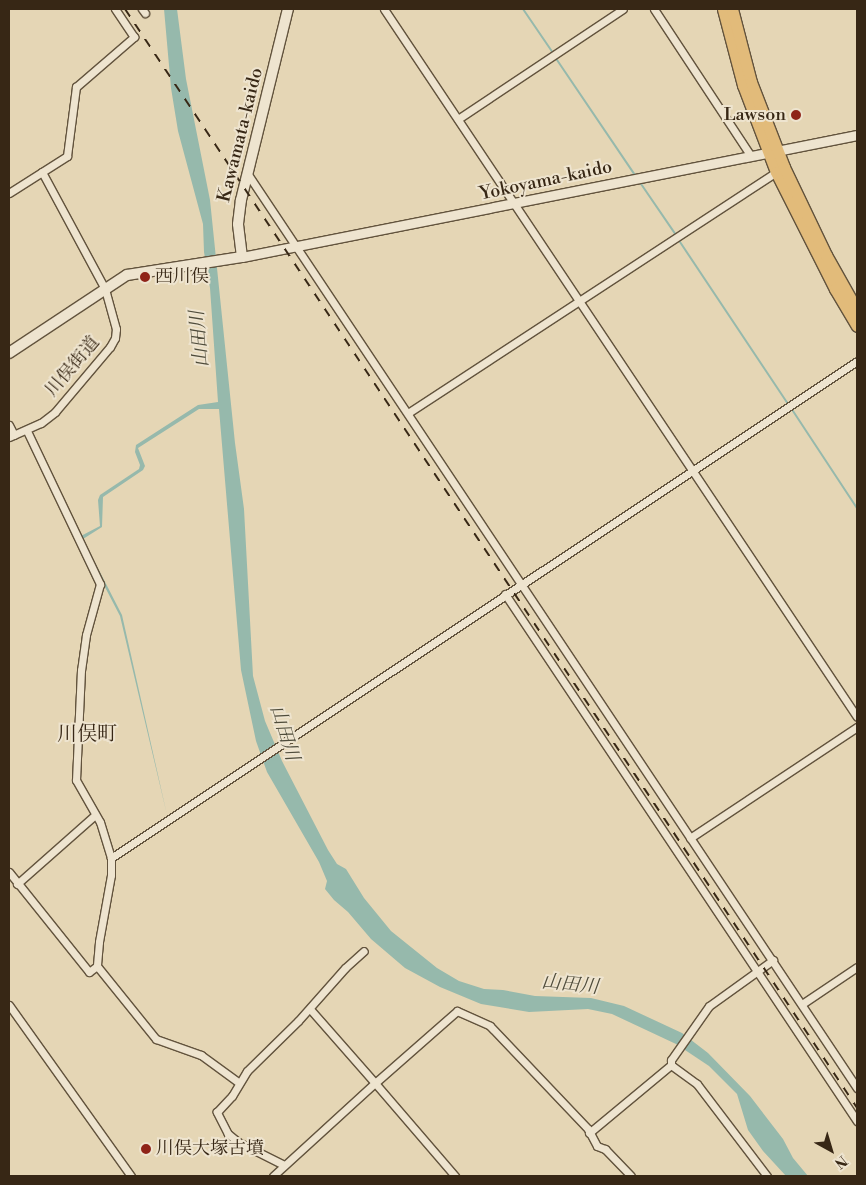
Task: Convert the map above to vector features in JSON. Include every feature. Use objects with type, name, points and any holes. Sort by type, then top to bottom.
[{"type":"main road","name":"Kawamata-kaido","points":[[242,257],[238,224],[247,173],[288,9]]},
{"type":"main road","points":[[723,9],[743,85],[834,289],[857,326]]},
{"type":"main road","points":[[732,9],[751,82],[773,151]]},
{"type":"main road","points":[[780,169],[857,310]]},
{"type":"main road","points":[[9,353],[127,275],[195,266],[242,257]]},
{"type":"street","points":[[9,193],[67,156],[76,87],[134,37],[115,9]]},
{"type":"street","points":[[384,9],[580,299],[857,717]]},
{"type":"street","points":[[458,119],[623,9]]},
{"type":"street","points":[[654,9],[751,156]]},
{"type":"street","name":"Yokoyama-kaido","points":[[242,257],[297,248],[773,151],[857,136]]},
{"type":"street","points":[[408,413],[780,169]]},
{"type":"street","points":[[42,172],[105,290]]},
{"type":"street","points":[[247,173],[857,1088]]},
{"type":"street","name":"川俣街道","points":[[11,436],[27,431],[55,412],[116,338],[116,329],[105,290]]},
{"type":"street","points":[[110,858],[857,361]]},
{"type":"street","points":[[9,425],[11,436]]},
{"type":"street","points":[[27,431],[100,584],[86,635],[80,670],[76,780],[96,815],[110,858],[111,874],[98,942],[97,966],[156,1039],[201,1055],[238,1082]]},
{"type":"street","points":[[505,594],[857,1121]]},
{"type":"street","points":[[690,838],[857,727]]},
{"type":"street","points":[[17,884],[96,815]]},
{"type":"street","points":[[9,872],[89,972],[97,966]]},
{"type":"street","points":[[284,1165],[238,1142],[228,1134],[217,1112],[232,1096],[238,1082],[246,1071],[310,1009],[345,968],[364,951]]},
{"type":"street","points":[[590,1133],[671,1063],[709,1006],[773,960]]},
{"type":"street","points":[[802,1004],[857,967]]},
{"type":"street","points":[[9,1005],[131,1176]]},
{"type":"street","points":[[310,1009],[455,1176]]},
{"type":"street","points":[[273,1176],[374,1083],[457,1011],[490,1026],[504,1038],[590,1133],[597,1146],[605,1149],[631,1176]]},
{"type":"street","points":[[671,1063],[697,1084],[767,1176]]},
{"type":"shaded area","points":[[164,9],[177,9],[186,79],[210,200],[235,443],[244,509],[253,676],[265,721],[282,761],[328,850],[337,864],[346,869],[364,898],[391,931],[437,968],[459,981],[484,989],[503,990],[535,996],[591,998],[624,1006],[682,1033],[708,1053],[750,1096],[783,1139],[793,1158],[808,1176],[786,1176],[763,1151],[748,1130],[737,1094],[709,1066],[676,1044],[612,1014],[588,1009],[529,1012],[481,1004],[440,987],[405,968],[371,939],[325,889],[327,881],[319,862],[267,772],[256,741],[241,670],[219,409],[199,409],[138,448],[145,466],[143,470],[103,497],[102,527],[83,539],[122,615],[167,815],[120,616],[79,537],[100,526],[98,500],[100,495],[139,469],[140,465],[135,452],[136,445],[198,405],[218,402],[210,288],[204,252],[203,224],[178,131],[171,88]]},
{"type":"waterway","points":[[523,9],[553,53]]},
{"type":"waterway","points":[[555,57],[635,175]]},
{"type":"waterway","points":[[639,181],[676,235]]},
{"type":"waterway","points":[[678,239],[788,404]]},
{"type":"waterway","points":[[791,408],[857,508]]},
{"type":"railway","points":[[125,9],[857,1108]]},
{"type":"place","name":"Lawson","points":[[796,115]]},
{"type":"place","name":"西川俣","points":[[145,277]]},
{"type":"place","name":"川俣大塚古墳","points":[[146,1149]]},
{"type":"district","name":"川俣町","points":[[87,734]]},
{"type":"water label","name":"山田川","points":[[200,339]]},
{"type":"water label","name":"山田川","points":[[284,733]]},
{"type":"water label","name":"山田川","points":[[570,985]]}]
